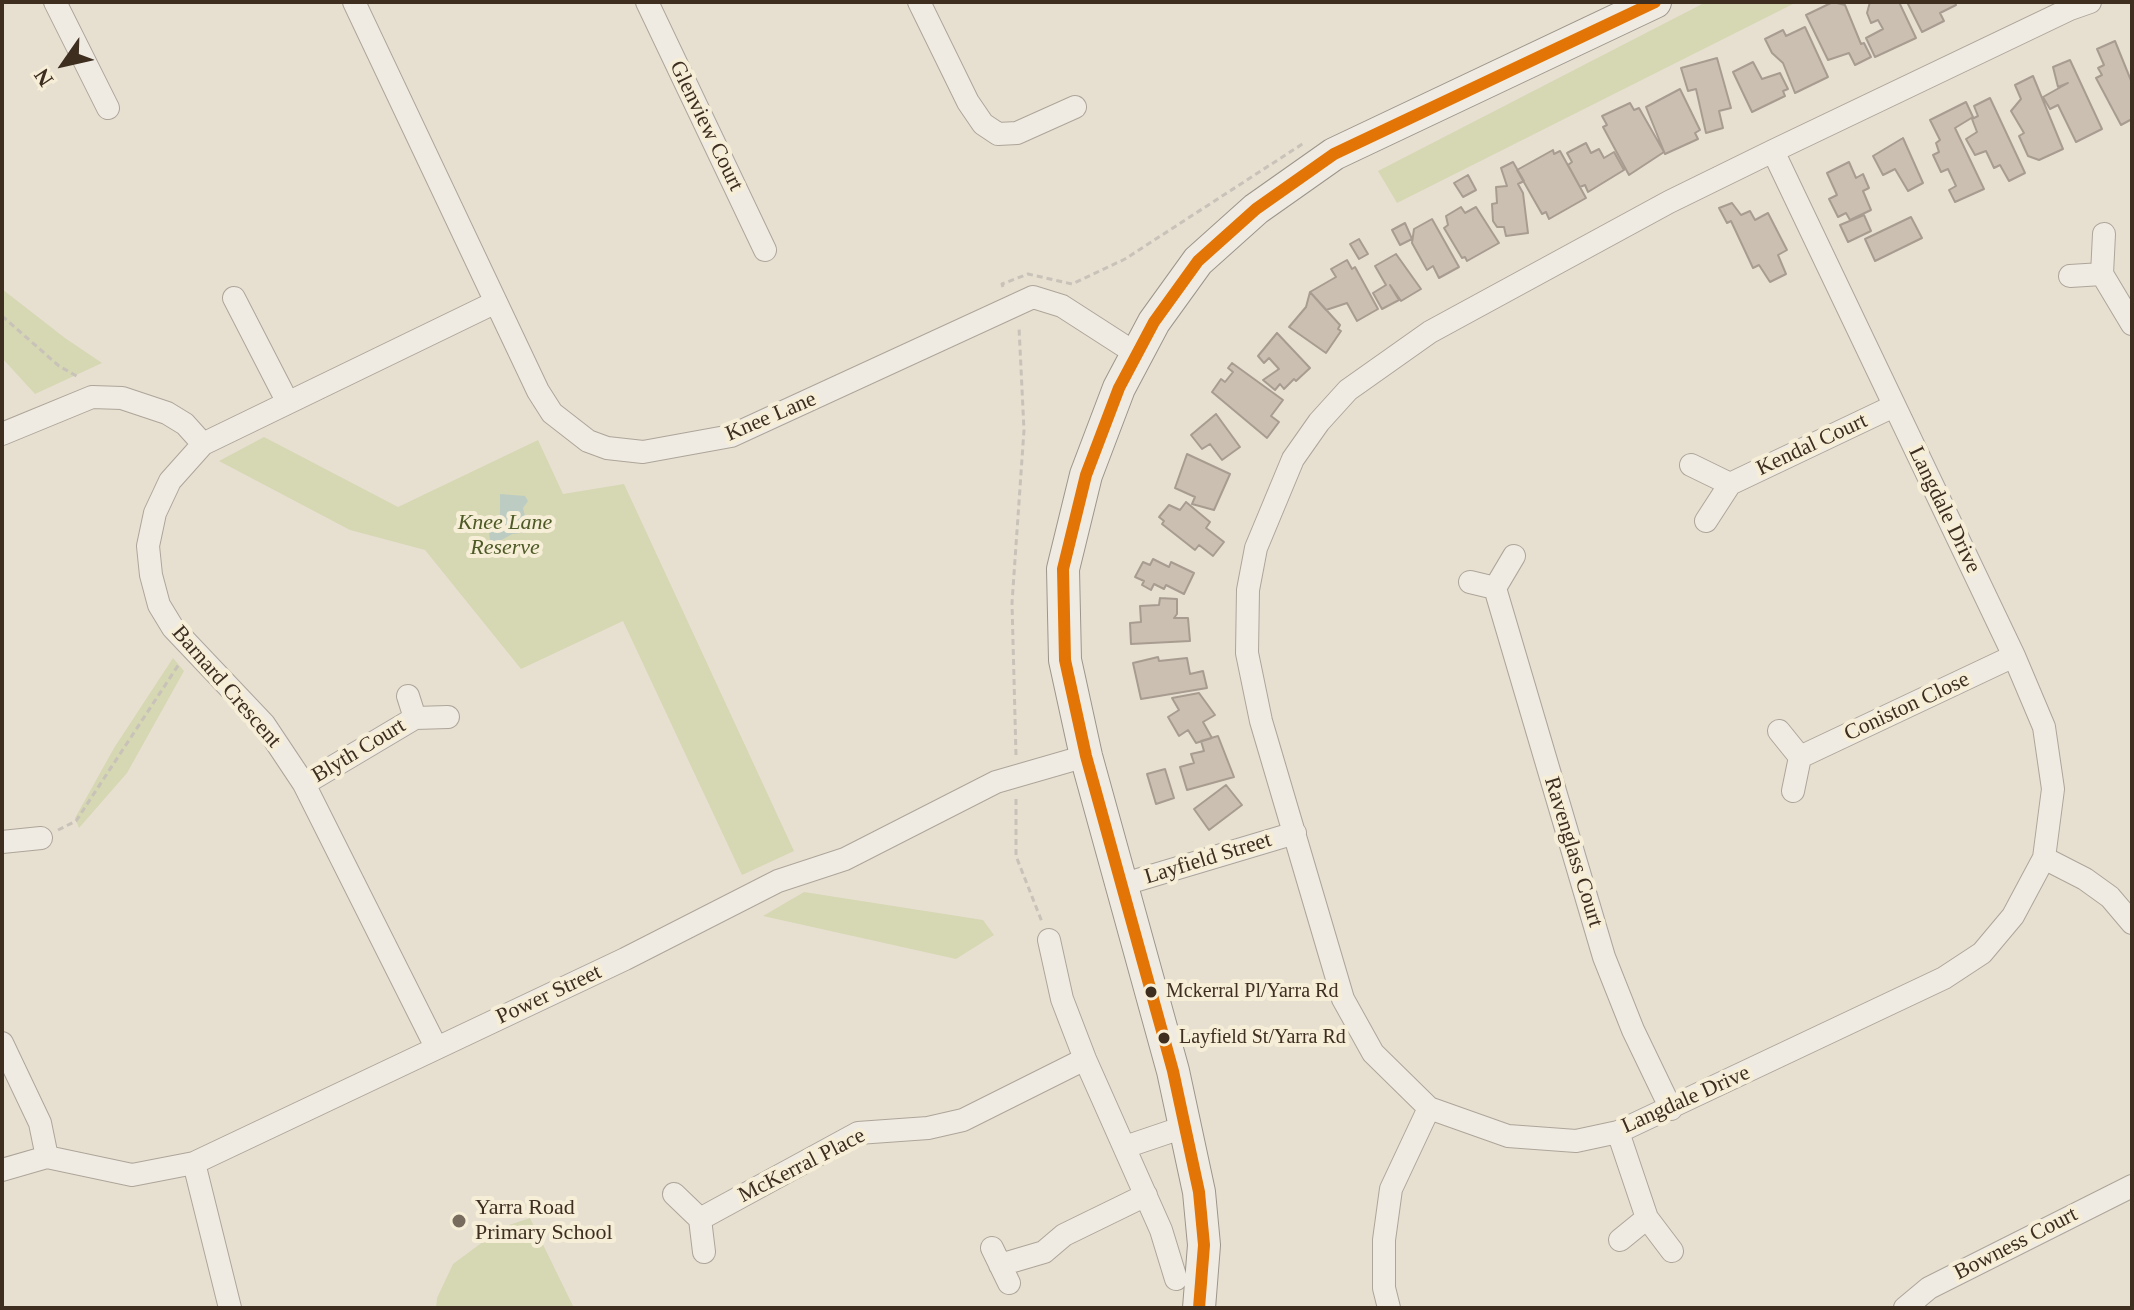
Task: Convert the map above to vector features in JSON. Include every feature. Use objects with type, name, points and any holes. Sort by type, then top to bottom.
[{"type":"main road","points":[[1199,1308],[1204,1245],[1199,1192],[1173,1071],[1086,756],[1065,660],[1063,569],[1086,475],[1135,353],[1198,261],[1256,209],[1334,154],[1655,2]]},
{"type":"street","points":[[55,2],[108,108]]},
{"type":"street","name":"Knee Lane","points":[[354,2],[552,413],[588,441],[607,448],[643,452],[731,436],[1033,297],[1062,306],[1135,353]]},
{"type":"street","name":"Glenview Court","points":[[647,2],[765,250]]},
{"type":"street","points":[[919,2],[968,102],[983,124],[998,134],[1017,133],[1075,107]]},
{"type":"street","name":"Langdale Drive","points":[[1773,151],[2014,656],[2044,727],[2053,789],[2044,858],[2013,916],[1982,953],[1944,978],[1618,1132],[1576,1141],[1541,1141],[1508,1136],[1429,1108],[1399,1082],[1373,1053],[1343,999],[1252,683],[1247,653],[1248,590],[1256,548],[1293,459],[1319,422],[1348,390],[1430,332],[1669,202],[1773,151],[2090,2]]},
{"type":"street","points":[[2104,234],[2102,274],[2132,324]]},
{"type":"street","points":[[2070,276],[2102,274]]},
{"type":"street","points":[[234,298],[287,401]]},
{"type":"street","name":"Barnard Crescent","points":[[436,1047],[304,784],[264,724],[190,647],[159,605],[148,546],[155,513],[170,481],[203,444],[496,302]]},
{"type":"street","points":[[2,434],[92,397],[122,398],[150,405],[185,424],[203,444]]},
{"type":"street","name":"Kendal Court","points":[[1706,521],[1730,484],[1894,406]]},
{"type":"street","name":"Kendal Court","points":[[1691,465],[1730,484]]},
{"type":"street","points":[[1470,582],[1495,588],[1514,556]]},
{"type":"street","name":"Ravenglass Court","points":[[1495,588],[1604,957],[1633,1030],[1671,1109]]},
{"type":"street","name":"Coniston Close","points":[[1800,757],[2014,656]]},
{"type":"street","name":"Blyth Court","points":[[408,696],[415,718]]},
{"type":"street","name":"Blyth Court","points":[[304,784],[415,718],[448,717]]},
{"type":"street","points":[[1779,731],[1800,757],[1793,791]]},
{"type":"street","name":"Power Street","points":[[2,1170],[47,1157],[132,1175],[194,1163],[625,959],[778,881],[845,859],[971,794],[1016,776],[1086,756]]},
{"type":"street","name":"Layfield Street","points":[[1121,885],[1295,833]]},
{"type":"street","points":[[2,842],[41,838]]},
{"type":"street","points":[[2044,858],[2085,879],[2110,897],[2132,923]]},
{"type":"street","points":[[1049,940],[1062,999],[1085,1059],[1146,1195],[1176,1279]]},
{"type":"street","points":[[2,1043],[40,1123],[47,1157]]},
{"type":"street","name":"McKerral Place","points":[[700,1219],[858,1133],[928,1128],[963,1120],[1085,1059]]},
{"type":"street","points":[[1389,1308],[1384,1288],[1384,1240],[1391,1189],[1429,1108]]},
{"type":"street","points":[[1125,1147],[1184,1127]]},
{"type":"street","points":[[1618,1132],[1647,1218],[1672,1251]]},
{"type":"street","points":[[194,1163],[230,1308]]},
{"type":"street","name":"Bowness Court","points":[[1905,1308],[1929,1288],[2132,1186]]},
{"type":"street","points":[[674,1194],[700,1219],[704,1252]]},
{"type":"street","points":[[1001,1265],[1044,1252],[1064,1235],[1146,1195]]},
{"type":"street","points":[[1620,1240],[1647,1218]]},
{"type":"path","points":[[1049,940],[1016,856],[1012,603],[1024,430],[1020,330],[1002,284],[1028,274],[1072,284],[1156,242],[1305,142]]},
{"type":"path","points":[[2,316],[59,366],[88,383],[92,397]]},
{"type":"path","points":[[41,838],[76,821],[190,647]]},
{"type":"green space","points":[[1706,2],[1797,2],[1397,203],[1378,171]]},
{"type":"green space","points":[[2,289],[102,363],[35,394],[2,358]]},
{"type":"green space","name":"Knee Lane Reserve","points":[[264,437],[398,507],[538,440],[563,494],[624,484],[794,851],[742,875],[623,621],[521,669],[425,550],[350,530],[219,461]]},
{"type":"green space","points":[[173,658],[184,671],[127,773],[79,828],[75,818],[114,748]]},
{"type":"green space","points":[[804,892],[983,920],[994,935],[956,959],[763,916]]},
{"type":"green space","points":[[530,1218],[574,1308],[436,1308],[437,1298],[453,1264],[503,1227]]},
{"type":"shaded area","points":[[500,494],[525,496],[528,501],[523,508],[525,516],[537,520],[529,532],[512,534],[491,546],[489,533],[500,518]]},
{"type":"building","points":[[1833,2],[1845,5],[1861,44],[1864,43],[1871,57],[1855,65],[1849,53],[1828,60],[1806,15]]},
{"type":"building","points":[[1870,2],[1899,2],[1916,38],[1875,57],[1866,38],[1883,29],[1878,20],[1871,23],[1867,13]]},
{"type":"building","points":[[1907,2],[1955,2],[1956,5],[1940,13],[1944,21],[1922,32]]},
{"type":"building","points":[[1805,27],[1828,77],[1795,93],[1783,63],[1772,53],[1765,39],[1783,30],[1786,36]]},
{"type":"building","points":[[2115,41],[2132,83],[2132,119],[2121,125],[2096,78],[2102,75],[2098,68],[2104,65],[2097,49]]},
{"type":"building","points":[[1717,58],[1731,108],[1719,111],[1723,128],[1706,133],[1696,89],[1688,91],[1681,68]]},
{"type":"building","points":[[2070,60],[2102,129],[2076,142],[2058,105],[2050,109],[2043,97],[2068,83],[2058,87],[2053,67]]},
{"type":"building","points":[[1753,62],[1762,79],[1780,73],[1788,89],[1783,91],[1785,96],[1752,112],[1733,72]]},
{"type":"building","points":[[2033,76],[2063,149],[2039,160],[2028,156],[2019,136],[2024,133],[2011,111],[2021,99],[2015,85]]},
{"type":"building","points":[[1680,89],[1700,130],[1695,133],[1698,139],[1665,154],[1646,107]]},
{"type":"building","points":[[1990,98],[2025,173],[2009,181],[2000,165],[1994,168],[1986,151],[1975,155],[1966,139],[1977,132],[1972,119],[1978,116],[1974,106]]},
{"type":"building","points":[[1966,102],[1973,117],[1955,128],[1984,189],[1955,202],[1949,190],[1956,186],[1948,169],[1941,172],[1933,155],[1939,152],[1936,143],[1940,140],[1930,120]]},
{"type":"building","points":[[1630,103],[1634,110],[1639,108],[1664,152],[1629,175],[1603,127],[1607,125],[1602,116]]},
{"type":"building","points":[[1903,138],[1923,183],[1908,191],[1895,169],[1883,175],[1873,156]]},
{"type":"building","points":[[1586,143],[1591,153],[1599,149],[1604,158],[1614,152],[1624,170],[1588,192],[1585,185],[1580,187],[1568,165],[1572,162],[1567,153]]},
{"type":"building","points":[[1553,150],[1554,154],[1560,151],[1586,198],[1549,219],[1546,212],[1542,214],[1517,170]]},
{"type":"building","points":[[1513,162],[1524,181],[1518,184],[1523,193],[1528,233],[1506,236],[1504,227],[1497,227],[1493,221],[1492,204],[1497,203],[1496,187],[1507,186],[1501,168]]},
{"type":"building","points":[[1849,162],[1856,178],[1863,174],[1869,188],[1863,191],[1871,210],[1850,220],[1846,213],[1838,217],[1829,199],[1837,195],[1827,173]]},
{"type":"building","points":[[1468,175],[1476,190],[1463,197],[1454,183]]},
{"type":"building","points":[[1732,203],[1741,215],[1750,211],[1755,220],[1768,213],[1787,250],[1778,255],[1786,274],[1770,282],[1759,265],[1753,268],[1731,221],[1727,223],[1719,208]]},
{"type":"building","points":[[1461,207],[1465,213],[1476,207],[1499,243],[1467,261],[1444,228],[1448,225],[1446,216]]},
{"type":"building","points":[[1864,215],[1871,231],[1848,242],[1840,225]]},
{"type":"building","points":[[1911,217],[1922,238],[1875,261],[1865,239]]},
{"type":"building","points":[[1432,219],[1459,267],[1439,278],[1433,266],[1427,270],[1412,243],[1414,229]]},
{"type":"building","points":[[1405,223],[1412,239],[1400,245],[1392,230]]},
{"type":"building","points":[[1359,239],[1368,254],[1359,259],[1350,244]]},
{"type":"building","points":[[1396,254],[1421,289],[1401,301],[1390,285],[1399,300],[1382,309],[1373,293],[1386,285],[1375,266]]},
{"type":"building","points":[[1347,260],[1352,269],[1355,267],[1378,309],[1357,321],[1347,303],[1326,310],[1310,292],[1336,277],[1331,269]]},
{"type":"building","points":[[1310,292],[1340,325],[1338,329],[1341,331],[1326,353],[1289,327],[1306,307]]},
{"type":"building","points":[[1277,333],[1310,368],[1284,389],[1280,384],[1275,390],[1263,380],[1279,369],[1269,358],[1264,363],[1258,356]]},
{"type":"building","points":[[1232,363],[1283,400],[1271,416],[1279,422],[1267,438],[1212,392],[1221,379],[1225,382],[1233,372],[1228,368]]},
{"type":"building","points":[[1216,414],[1240,447],[1222,460],[1210,444],[1202,449],[1191,435]]},
{"type":"building","points":[[1187,454],[1230,474],[1214,510],[1192,504],[1195,497],[1175,488]]},
{"type":"building","points":[[1186,502],[1210,522],[1206,528],[1224,542],[1213,556],[1199,545],[1195,550],[1162,524],[1164,521],[1159,517],[1169,505],[1180,510]]},
{"type":"building","points":[[1153,559],[1169,567],[1171,562],[1194,573],[1184,594],[1166,585],[1164,589],[1154,584],[1151,590],[1142,585],[1144,581],[1135,577],[1143,562],[1150,565]]},
{"type":"building","points":[[1160,598],[1177,599],[1174,618],[1188,618],[1190,641],[1131,644],[1130,623],[1141,622],[1140,606],[1159,605]]},
{"type":"building","points":[[1158,657],[1159,661],[1187,658],[1190,674],[1203,671],[1207,688],[1141,699],[1133,663]]},
{"type":"building","points":[[1199,693],[1215,715],[1203,722],[1212,738],[1196,743],[1188,730],[1179,736],[1168,717],[1179,710],[1172,698]]},
{"type":"building","points":[[1218,736],[1234,777],[1187,790],[1180,767],[1194,763],[1191,754],[1204,751],[1201,741]]},
{"type":"building","points":[[1165,769],[1174,798],[1156,804],[1147,774]]},
{"type":"building","points":[[1226,785],[1242,805],[1209,830],[1194,809]]},
{"type":"transit line","points":[[1199,1308],[1204,1245],[1199,1192],[1173,1071],[1086,756],[1065,660],[1063,569],[1086,475],[1119,388],[1154,322],[1198,261],[1256,209],[1334,154],[1655,2]]},
{"type":"place","name":"Mckerral Pl/Yarra Rd","points":[[1151,992]]},
{"type":"place","name":"Layfield St/Yarra Rd","points":[[1164,1038]]},
{"type":"place","name":"Yarra Road Primary School","points":[[459,1221]]}]
